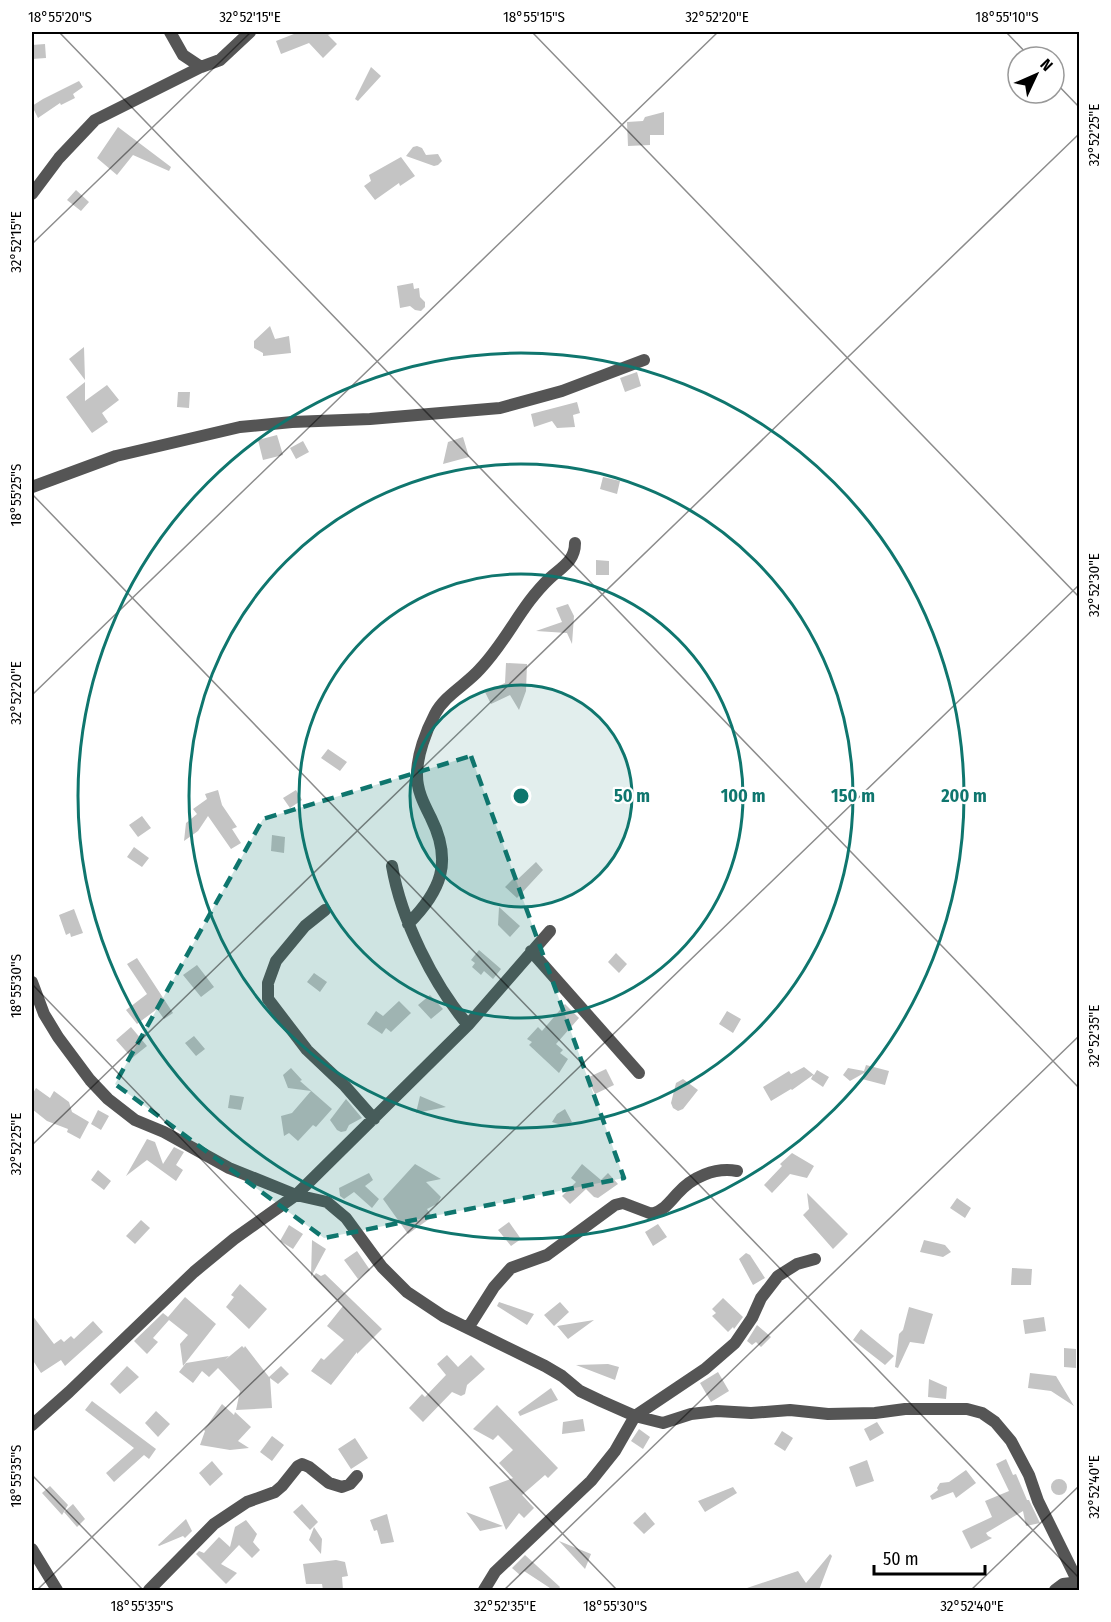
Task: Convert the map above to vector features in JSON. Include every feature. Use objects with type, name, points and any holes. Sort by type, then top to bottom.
[{"type":"street","points":[[170,32],[183,55],[201,67]]},
{"type":"street","points":[[32,194],[59,158],[95,120],[201,67],[220,60],[250,32]]},
{"type":"street","points":[[181,77],[183,55]]},
{"type":"street","points":[[32,487],[116,456],[240,427],[500,408],[562,391],[644,360]]},
{"type":"street","points":[[408,924],[429,900],[443,869],[440,842],[421,800],[417,776],[419,758],[436,712],[457,689],[479,671],[532,598],[572,559],[575,543]]},
{"type":"street","points":[[392,866],[399,900],[408,924],[437,979],[468,1025]]},
{"type":"street","points":[[325,910],[305,926],[276,961],[268,983],[268,999],[307,1050],[375,1119]]},
{"type":"street","points":[[32,1425],[194,1272],[234,1239],[296,1195],[468,1025],[550,931]]},
{"type":"street","points":[[531,951],[639,1073]]},
{"type":"street","points":[[32,982],[44,1014],[90,1080],[108,1099],[135,1120],[164,1132],[229,1168],[296,1195],[322,1200],[338,1210],[382,1267],[400,1286],[443,1316],[545,1366],[580,1391],[635,1416],[663,1423],[690,1414],[717,1411],[751,1413],[790,1410],[828,1414],[874,1413],[904,1409],[967,1409],[982,1413],[995,1422],[1011,1441],[1079,1582],[1063,1584],[1055,1590]]},
{"type":"street","points":[[468,1328],[494,1287],[511,1268],[547,1255],[615,1205],[623,1203],[652,1214],[665,1208],[679,1192],[699,1178],[724,1169],[737,1171]]},
{"type":"street","points":[[484,1590],[495,1572],[591,1481],[615,1451],[635,1416],[705,1369],[735,1342],[752,1318],[760,1298],[778,1276],[797,1264],[815,1259]]},
{"type":"street","points":[[149,1590],[214,1524],[247,1502],[275,1492],[297,1466],[302,1464],[309,1467],[329,1483],[342,1488],[350,1484],[357,1476]]},
{"type":"street","points":[[32,1549],[57,1590]]},
{"type":"highlighted area","points":[[471,756],[624,1178],[324,1238],[115,1084],[263,819]]},
{"type":"building","points":[[299,32],[336,32],[328,35],[337,44],[323,58],[309,43],[281,54],[276,41]]},
{"type":"building","points":[[45,44],[46,58],[32,59],[32,45]]},
{"type":"building","points":[[371,67],[381,76],[358,101],[355,99]]},
{"type":"building","points":[[79,81],[83,87],[73,94],[75,98],[61,105],[60,103],[38,118],[32,106]]},
{"type":"building","points":[[664,112],[664,135],[650,135],[650,145],[628,146],[627,122],[643,121],[645,117]]},
{"type":"building","points":[[118,127],[171,167],[169,171],[133,155],[117,175],[97,158]]},
{"type":"building","points":[[413,147],[422,148],[426,155],[438,154],[442,161],[434,166],[406,156]]},
{"type":"building","points":[[401,157],[415,176],[400,186],[399,183],[375,200],[364,186],[371,181],[369,175]]},
{"type":"building","points":[[76,190],[89,202],[81,211],[67,200]]},
{"type":"building","points":[[413,283],[414,289],[419,288],[420,297],[425,302],[425,307],[421,311],[410,306],[400,308],[397,286]]},
{"type":"building","points":[[270,326],[275,339],[289,336],[291,353],[263,356],[263,353],[254,348],[254,341]]},
{"type":"building","points":[[84,347],[85,380],[69,359]]},
{"type":"building","points":[[637,372],[641,386],[625,392],[620,378]]},
{"type":"building","points":[[85,382],[85,401],[107,385],[119,400],[102,413],[108,422],[92,433],[66,397]]},
{"type":"building","points":[[178,392],[190,392],[189,408],[177,407]]},
{"type":"building","points":[[577,402],[580,413],[573,415],[575,427],[557,428],[552,421],[534,427],[531,414]]},
{"type":"building","points":[[277,435],[283,455],[263,460],[258,440]]},
{"type":"building","points":[[463,437],[469,457],[443,464],[448,442]]},
{"type":"building","points":[[303,441],[309,452],[296,459],[290,448]]},
{"type":"building","points":[[603,477],[620,481],[617,494],[600,489]]},
{"type":"building","points":[[596,560],[609,561],[609,575],[596,575]]},
{"type":"building","points":[[568,604],[574,616],[572,644],[567,633],[536,631],[562,622],[556,608]]},
{"type":"building","points":[[506,663],[527,664],[526,691],[519,710],[510,695],[491,704],[485,692],[505,683]]},
{"type":"building","points":[[328,749],[347,762],[340,771],[321,758]]},
{"type":"building","points":[[218,790],[222,805],[237,827],[232,829],[241,843],[231,849],[208,816],[198,831],[184,841],[186,823],[197,814],[193,809],[207,799],[205,794]]},
{"type":"building","points":[[296,790],[302,800],[290,808],[283,798]]},
{"type":"building","points":[[142,816],[151,828],[138,837],[129,825]]},
{"type":"building","points":[[272,835],[285,837],[284,853],[271,851]]},
{"type":"building","points":[[134,847],[149,858],[142,867],[127,857]]},
{"type":"building","points":[[536,862],[543,870],[517,898],[505,887],[516,876],[518,879]]},
{"type":"building","points":[[499,907],[520,926],[510,937],[498,925]]},
{"type":"building","points":[[74,909],[83,933],[71,937],[70,933],[66,935],[59,915]]},
{"type":"building","points":[[479,950],[501,969],[493,979],[484,971],[481,975],[472,967],[475,963],[471,960]]},
{"type":"building","points":[[616,953],[627,964],[619,973],[608,962]]},
{"type":"building","points":[[137,958],[173,1013],[164,1019],[157,1009],[137,1024],[126,1010],[147,994],[127,964]]},
{"type":"building","points":[[197,965],[214,987],[201,997],[183,975]]},
{"type":"building","points":[[314,973],[327,982],[320,992],[307,982]]},
{"type":"building","points":[[430,995],[443,1009],[431,1019],[418,1005]]},
{"type":"building","points":[[399,1001],[411,1013],[391,1032],[386,1028],[382,1034],[367,1024],[376,1011],[383,1016]]},
{"type":"building","points":[[565,1004],[579,1018],[556,1044],[563,1050],[560,1053],[568,1059],[559,1073],[529,1045],[532,1042],[527,1039],[538,1027],[542,1031]]},
{"type":"building","points":[[727,1011],[741,1019],[733,1033],[719,1024]]},
{"type":"building","points":[[131,1027],[147,1046],[132,1058],[116,1040]]},
{"type":"building","points":[[194,1036],[205,1049],[196,1056],[185,1043]]},
{"type":"building","points":[[866,1065],[889,1071],[885,1085],[862,1079],[864,1073],[850,1081],[843,1075],[848,1068],[864,1071]]},
{"type":"building","points":[[804,1067],[814,1075],[817,1070],[829,1077],[823,1087],[811,1079],[813,1075],[771,1101],[763,1087],[789,1071],[791,1074]]},
{"type":"building","points":[[291,1068],[302,1080],[300,1081],[332,1109],[316,1127],[313,1125],[298,1141],[289,1133],[284,1136],[281,1116],[292,1113],[311,1091],[288,1088],[283,1075]]},
{"type":"building","points":[[606,1069],[614,1085],[595,1094],[587,1078]]},
{"type":"building","points":[[683,1079],[698,1090],[683,1109],[678,1111],[671,1103],[676,1083]]},
{"type":"building","points":[[36,1088],[50,1098],[54,1091],[69,1102],[72,1112],[89,1122],[80,1139],[67,1132],[68,1129],[47,1121],[32,1109],[32,1095]]},
{"type":"building","points":[[230,1095],[244,1097],[241,1110],[228,1108]]},
{"type":"building","points":[[420,1096],[446,1107],[416,1113]]},
{"type":"building","points":[[346,1099],[362,1118],[349,1125],[346,1131],[341,1132],[330,1120]]},
{"type":"building","points":[[565,1109],[572,1122],[564,1126],[552,1122],[557,1114]]},
{"type":"building","points":[[98,1110],[109,1116],[101,1130],[91,1124]]},
{"type":"building","points":[[147,1139],[155,1142],[163,1164],[174,1147],[184,1152],[176,1165],[183,1170],[176,1181],[147,1160],[126,1176]]},
{"type":"building","points":[[792,1153],[814,1166],[807,1178],[790,1174],[772,1193],[764,1185]]},
{"type":"building","points":[[415,1164],[441,1179],[426,1182],[441,1197],[437,1204],[427,1209],[432,1217],[408,1234],[383,1199]]},
{"type":"building","points":[[582,1164],[601,1180],[608,1173],[618,1184],[598,1198],[586,1189],[570,1204],[562,1196],[576,1182],[571,1178]]},
{"type":"building","points":[[98,1170],[111,1181],[104,1190],[91,1180]]},
{"type":"building","points":[[369,1173],[373,1180],[365,1186],[379,1199],[372,1208],[354,1192],[344,1199],[340,1196],[339,1188]]},
{"type":"building","points":[[807,1193],[848,1234],[833,1249],[803,1215],[809,1209]]},
{"type":"building","points":[[957,1198],[971,1208],[965,1218],[950,1208]]},
{"type":"building","points":[[141,1220],[150,1228],[135,1244],[126,1236]]},
{"type":"building","points":[[509,1222],[521,1239],[511,1246],[498,1230]]},
{"type":"building","points":[[658,1224],[667,1237],[653,1246],[645,1232]]},
{"type":"building","points":[[289,1225],[303,1234],[293,1249],[280,1241]]},
{"type":"building","points":[[312,1240],[326,1249],[311,1277]]},
{"type":"building","points":[[924,1240],[945,1245],[951,1252],[943,1257],[920,1252]]},
{"type":"building","points":[[357,1251],[370,1270],[358,1279],[344,1260]]},
{"type":"building","points":[[746,1253],[750,1255],[765,1278],[753,1285],[739,1259]]},
{"type":"building","points":[[1012,1268],[1032,1269],[1031,1285],[1011,1285]]},
{"type":"building","points":[[316,1273],[321,1276],[325,1274],[382,1329],[357,1354],[357,1352],[331,1385],[311,1371],[321,1358],[324,1360],[344,1340],[327,1326],[343,1306],[313,1277]]},
{"type":"building","points":[[240,1284],[267,1309],[249,1329],[226,1307],[234,1297],[231,1295]]},
{"type":"building","points":[[185,1297],[216,1324],[183,1366],[180,1344],[188,1335],[169,1320],[153,1338],[158,1342],[147,1354],[134,1341],[163,1313],[168,1317]]},
{"type":"building","points":[[723,1298],[743,1317],[734,1329],[733,1327],[728,1332],[712,1316],[716,1313],[712,1309]]},
{"type":"building","points":[[499,1302],[534,1314],[527,1325],[497,1306]]},
{"type":"building","points":[[560,1302],[569,1312],[554,1326],[544,1315]]},
{"type":"building","points":[[909,1307],[933,1314],[924,1344],[910,1342],[898,1368],[895,1367],[899,1334],[903,1330]]},
{"type":"building","points":[[32,1315],[54,1344],[61,1339],[64,1342],[71,1336],[74,1339],[93,1321],[103,1332],[65,1366],[61,1360],[41,1373],[32,1359]]},
{"type":"building","points":[[1044,1317],[1046,1331],[1025,1334],[1023,1320]]},
{"type":"building","points":[[594,1320],[568,1339],[557,1326]]},
{"type":"building","points":[[757,1325],[771,1337],[761,1347],[756,1342],[752,1345],[747,1341]]},
{"type":"building","points":[[861,1329],[894,1356],[885,1365],[853,1340]]},
{"type":"building","points":[[242,1346],[244,1348],[245,1346],[269,1377],[281,1366],[289,1374],[278,1384],[270,1378],[272,1408],[236,1410],[240,1391],[218,1368],[209,1377],[202,1371],[193,1383],[179,1372],[186,1363],[229,1356],[225,1360]]},
{"type":"building","points":[[1064,1348],[1076,1349],[1076,1368],[1064,1367]]},
{"type":"building","points":[[447,1355],[458,1367],[471,1355],[485,1369],[467,1385],[465,1394],[461,1396],[452,1392],[423,1422],[409,1408],[422,1394],[425,1397],[446,1375],[437,1364]]},
{"type":"building","points":[[608,1364],[619,1367],[615,1380],[576,1365]]},
{"type":"building","points":[[127,1366],[139,1377],[120,1394],[110,1384]]},
{"type":"building","points":[[718,1372],[729,1391],[711,1402],[700,1383]]},
{"type":"building","points":[[1030,1373],[1056,1376],[1074,1406],[1051,1391],[1028,1388]]},
{"type":"building","points":[[929,1379],[947,1387],[946,1399],[928,1397]]},
{"type":"building","points":[[551,1388],[558,1400],[520,1416],[518,1412]]},
{"type":"building","points":[[92,1401],[156,1449],[149,1459],[144,1455],[114,1482],[106,1473],[134,1448],[85,1410]]},
{"type":"building","points":[[222,1404],[234,1415],[235,1412],[251,1427],[238,1441],[249,1448],[230,1450],[200,1445],[204,1430]]},
{"type":"building","points":[[497,1405],[558,1468],[548,1478],[545,1475],[522,1495],[534,1508],[524,1518],[519,1513],[506,1530],[489,1487],[513,1478],[499,1463],[513,1450],[498,1435],[493,1440],[473,1429]]},
{"type":"building","points":[[156,1411],[170,1424],[158,1437],[145,1423]]},
{"type":"building","points":[[583,1419],[585,1431],[562,1434],[563,1422]]},
{"type":"building","points":[[877,1422],[884,1433],[870,1441],[864,1429]]},
{"type":"building","points":[[639,1429],[650,1437],[643,1449],[631,1441]]},
{"type":"building","points":[[782,1431],[793,1438],[785,1451],[774,1444]]},
{"type":"building","points":[[272,1436],[284,1445],[272,1461],[260,1452]]},
{"type":"building","points":[[355,1438],[368,1458],[351,1469],[338,1449]]},
{"type":"building","points":[[1006,1459],[1040,1523],[1026,1526],[1023,1511],[986,1533],[992,1538],[971,1549],[962,1531],[992,1517],[985,1501],[1009,1491],[996,1464]]},
{"type":"building","points":[[867,1460],[874,1481],[856,1487],[849,1467]]},
{"type":"building","points":[[212,1461],[223,1474],[210,1486],[199,1473]]},
{"type":"building","points":[[966,1470],[976,1483],[956,1498],[953,1492],[932,1500],[930,1496],[938,1490],[940,1483],[949,1482]]},
{"type":"building","points":[[1059,1479],[1067,1487],[1059,1495],[1051,1487]]},
{"type":"building","points":[[50,1486],[68,1505],[62,1515],[42,1493]]},
{"type":"building","points":[[733,1487],[737,1493],[705,1512],[698,1501]]},
{"type":"building","points":[[73,1504],[85,1519],[77,1527],[64,1512]]},
{"type":"building","points":[[302,1504],[318,1522],[310,1530],[293,1512]]},
{"type":"building","points":[[466,1512],[503,1526],[480,1531]]},
{"type":"building","points":[[645,1512],[655,1524],[644,1534],[633,1523]]},
{"type":"building","points":[[387,1514],[394,1542],[381,1544],[377,1530],[374,1531],[370,1520]]},
{"type":"building","points":[[186,1519],[192,1531],[185,1538],[183,1536],[158,1545]]},
{"type":"building","points":[[246,1520],[257,1534],[253,1542],[260,1550],[252,1558],[239,1545],[221,1564],[237,1573],[226,1584],[196,1554],[199,1551],[204,1553],[219,1537],[230,1547],[235,1527]]},
{"type":"building","points":[[314,1527],[322,1539],[321,1554],[309,1540]]},
{"type":"building","points":[[559,1541],[591,1554],[585,1569]]},
{"type":"building","points":[[830,1554],[832,1556],[819,1590],[747,1590],[747,1588],[798,1571],[806,1583]]},
{"type":"building","points":[[525,1555],[560,1587],[558,1590],[553,1590],[524,1571],[520,1575],[512,1568]]},
{"type":"building","points":[[336,1560],[345,1562],[348,1576],[342,1577],[343,1590],[323,1590],[322,1584],[306,1584],[303,1564]]}]
